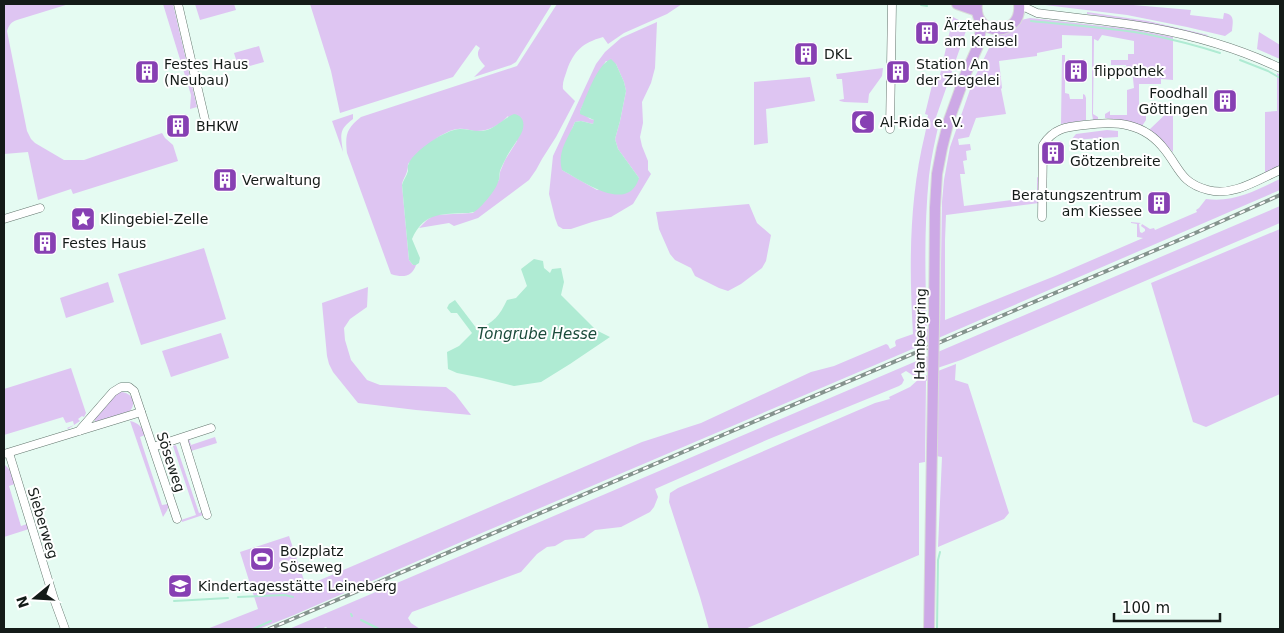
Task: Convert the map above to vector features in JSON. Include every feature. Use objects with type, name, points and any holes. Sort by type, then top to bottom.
[{"type":"main road","points":[[957,4],[977,7],[982,23],[993,29],[1002,30],[1009,27],[1018,18],[1019,5]]},
{"type":"main road","name":"Hambergring","points":[[929,629],[935,208],[942,148],[949,120],[978,46],[982,23]]},
{"type":"main road","name":"Hambergring","points":[[978,46],[993,29]]},
{"type":"street","points":[[178,4],[205,120]]},
{"type":"street","points":[[890,129],[892,4]]},
{"type":"street","points":[[1019,5],[1037,13],[1117,22],[1193,37],[1232,48],[1280,68]]},
{"type":"street","points":[[1018,18],[1037,13]]},
{"type":"street","points":[[1042,217],[1043,145],[1055,132],[1069,127],[1111,122],[1136,128],[1152,136],[1158,142],[1185,178],[1209,190],[1234,190],[1280,170]]},
{"type":"street","points":[[4,219],[40,208]]},
{"type":"street","name":"Söseweg","points":[[79,431],[113,392],[121,387],[129,387],[134,391],[177,520]]},
{"type":"street","points":[[6,454],[141,412]]},
{"type":"street","points":[[153,447],[211,428]]},
{"type":"street","points":[[183,438],[207,515]]},
{"type":"street","name":"Sieberweg","points":[[6,454],[54,599],[66,629]]},
{"type":"shaded area","points":[[4,4],[69,4],[15,21],[10,24],[7,31],[27,131],[35,143],[64,160],[84,160],[162,133],[173,145],[178,161],[73,194],[71,189],[38,200],[28,152],[4,154]]},
{"type":"shaded area","points":[[163,4],[173,4],[197,107],[190,109],[191,95]]},
{"type":"shaded area","points":[[195,4],[234,4],[236,10],[200,20]]},
{"type":"shaded area","points":[[310,4],[552,4],[516,62],[511,65],[474,77],[485,66],[478,55],[480,48],[476,45],[453,77],[340,113],[331,71]]},
{"type":"shaded area","points":[[557,4],[682,4],[667,14],[624,33],[608,44],[603,37],[584,45],[576,53],[570,63],[563,84],[563,89],[575,101],[556,137],[529,180],[478,218],[454,226],[449,223],[419,228],[434,215],[473,213],[499,180],[505,160],[517,141],[508,116],[501,123],[488,129],[474,131],[460,129],[451,131],[437,138],[418,154],[408,164],[402,185],[409,260],[413,265],[416,265],[407,276],[391,274],[347,153],[346,141],[349,129],[361,117],[517,66]]},
{"type":"shaded area","points":[[1037,4],[1122,4],[1191,10],[1190,15],[1223,19],[1224,13],[1232,17],[1232,31],[1225,36],[1127,15]]},
{"type":"shaded area","points":[[1087,12],[1148,21],[1208,35],[1087,14]]},
{"type":"shaded area","points":[[953,17],[968,25],[934,123],[939,123],[927,195],[925,252],[927,329],[940,325],[942,202],[950,147],[973,81],[991,44],[991,38],[1004,28],[1020,21],[1030,18],[1131,29],[1173,37],[1173,80],[1161,79],[1161,84],[1139,84],[1139,110],[1146,110],[1146,120],[1142,126],[1126,121],[1105,118],[1105,114],[1110,111],[1110,115],[1127,115],[1127,90],[1134,88],[1132,69],[1127,69],[1126,65],[1111,65],[1111,60],[1128,60],[1128,54],[1134,54],[1134,41],[1102,35],[1098,41],[1094,39],[1093,114],[1098,119],[1093,120],[1092,36],[1062,35],[1062,48],[1037,53],[1037,56],[999,61],[1001,89],[1006,114],[976,118],[969,137],[958,139],[959,145],[970,144],[971,150],[966,151],[967,160],[963,161],[965,174],[960,174],[964,206],[1020,199],[1037,200],[1037,177],[1039,178],[1039,203],[946,215],[945,320],[1143,238],[1137,237],[1137,224],[1131,222],[1141,223],[1139,224],[1140,232],[1142,233],[1145,229],[1141,226],[1142,224],[1155,230],[1197,212],[1196,210],[1206,199],[1216,200],[1235,197],[1280,179],[1280,190],[294,615],[259,629],[207,629],[258,609],[240,552],[289,536],[306,586],[642,442],[701,423],[811,372],[834,366],[886,344],[890,349],[896,346],[896,340],[913,334],[911,258],[916,183],[926,131],[928,115],[925,114],[934,77],[939,79]]},
{"type":"shaded area","points":[[657,22],[655,68],[651,83],[642,102],[643,123],[640,137],[648,161],[648,170],[651,174],[633,204],[611,217],[571,229],[563,229],[558,226],[549,194],[553,156],[596,64],[605,52],[621,38]],"holes":[[[606,61],[616,64],[626,91],[615,139],[618,149],[639,178],[597,190],[562,170],[575,122],[581,121],[593,124],[595,120],[590,119],[580,111],[597,75]]]},
{"type":"shaded area","points":[[1259,32],[1280,45],[1280,59],[1257,49]]},
{"type":"shaded area","points":[[259,46],[264,62],[239,69],[234,53]]},
{"type":"shaded area","points":[[1062,55],[1065,55],[1065,93],[1069,94],[1070,99],[1083,99],[1083,94],[1085,95],[1086,120],[1061,124]]},
{"type":"shaded area","points":[[883,68],[882,76],[869,94],[868,103],[839,100],[844,99],[842,79],[837,79],[836,74]]},
{"type":"shaded area","points":[[1277,73],[1280,75],[1280,166],[1265,173],[1265,112],[1277,111]]},
{"type":"shaded area","points":[[810,77],[815,101],[766,109],[768,143],[754,145],[754,82]]},
{"type":"shaded area","points":[[1173,107],[1173,152],[1149,130]]},
{"type":"shaded area","points":[[353,114],[353,119],[345,126],[342,133],[343,152],[332,121]]},
{"type":"shaded area","points":[[1107,130],[1118,131],[1118,137],[1071,140],[1076,134]]},
{"type":"shaded area","points":[[749,204],[757,223],[771,235],[766,261],[762,268],[741,284],[728,291],[719,288],[695,276],[691,268],[675,260],[670,254],[659,229],[656,212]]},
{"type":"shaded area","points":[[1280,206],[1280,223],[961,360],[914,376],[906,371],[901,374],[904,380],[899,386],[769,439],[655,489],[658,497],[650,512],[621,527],[595,530],[584,538],[565,540],[555,546],[547,547],[537,554],[521,572],[412,612],[408,618],[411,623],[420,629],[328,629],[326,627],[321,629],[289,629]]},
{"type":"shaded area","points":[[1280,229],[1280,394],[1206,427],[1193,422],[1151,283]]},
{"type":"shaded area","points":[[204,248],[226,319],[141,345],[118,274]]},
{"type":"shaded area","points":[[108,282],[114,302],[66,318],[60,298]]},
{"type":"shaded area","points":[[368,287],[367,307],[350,319],[344,328],[345,340],[351,360],[367,380],[380,385],[446,387],[455,394],[471,415],[358,403],[333,372],[327,356],[322,303]]},
{"type":"shaded area","points":[[221,333],[229,358],[171,377],[162,351]]},
{"type":"shaded area","points":[[956,364],[955,380],[968,384],[1009,513],[1004,519],[938,547],[942,457],[936,456],[938,377],[926,381],[925,462],[919,463],[919,555],[745,629],[709,629],[669,502],[670,493],[875,403],[890,399],[889,397],[910,387],[920,378]]},
{"type":"shaded area","points":[[71,368],[86,413],[84,417],[82,416],[78,419],[80,421],[74,425],[73,421],[66,423],[63,417],[4,435],[4,389]]},
{"type":"shaded area","points":[[121,392],[128,394],[132,398],[133,404],[130,411],[95,422],[95,419],[116,394]]},
{"type":"shaded area","points":[[130,421],[140,426],[145,435],[140,437],[162,505],[168,504],[168,509],[163,517]]},
{"type":"shaded area","points":[[215,437],[217,443],[191,451],[187,439],[189,439],[191,445]]},
{"type":"shaded area","points":[[176,445],[199,513],[202,512],[203,515],[182,522],[181,520],[196,515],[173,446]]},
{"type":"shaded area","points":[[4,464],[11,471],[15,484],[9,486],[21,526],[27,524],[29,529],[4,537]]},
{"type":"water","points":[[611,59],[616,64],[626,91],[615,139],[618,149],[639,178],[633,189],[625,194],[604,192],[592,187],[562,170],[561,163],[564,145],[575,122],[581,121],[593,124],[594,120],[580,114],[580,111],[601,67]]},
{"type":"water","points":[[514,114],[522,119],[523,128],[508,153],[494,190],[474,212],[439,215],[421,225],[412,239],[420,258],[419,263],[413,265],[409,260],[402,185],[408,171],[408,164],[412,158],[424,147],[447,133],[460,129],[484,131]]},
{"type":"water","name":"Tongrube Hesse","points":[[534,259],[543,261],[544,268],[550,273],[552,269],[561,268],[564,282],[561,295],[596,330],[610,337],[541,382],[514,386],[457,373],[448,369],[447,352],[459,346],[472,333],[457,313],[451,313],[447,308],[449,304],[455,300],[477,329],[492,322],[502,310],[507,300],[516,298],[527,286],[521,269]]},
{"type":"waterway","points":[[921,5],[927,6]]},
{"type":"waterway","points":[[1031,21],[1146,34],[1220,53]]},
{"type":"waterway","points":[[1240,60],[1280,78]]},
{"type":"waterway","points":[[937,629],[938,560],[940,552]]},
{"type":"waterway","points":[[238,597],[285,595],[293,597]]},
{"type":"waterway","points":[[174,601],[228,598]]},
{"type":"waterway","points":[[361,620],[379,629]]},
{"type":"waterway","points":[[253,629],[271,621]]},
{"type":"railway","points":[[269,629],[1193,234],[1280,195]]},
{"type":"place","name":"Ärztehaus am Kreisel","points":[[927,33]]},
{"type":"place","name":"DKL","points":[[806,54]]},
{"type":"place","name":"flippothek","points":[[1076,71]]},
{"type":"place","name":"Festes Haus (Neubau)","points":[[147,72]]},
{"type":"place","name":"Station An der Ziegelei","points":[[898,72]]},
{"type":"place","name":"Foodhall Göttingen","points":[[1225,101]]},
{"type":"place","name":"Al-Rida e. V.","points":[[863,122]]},
{"type":"place","name":"BHKW","points":[[178,126]]},
{"type":"place","name":"Station Götzenbreite","points":[[1053,153]]},
{"type":"place","name":"Verwaltung","points":[[225,180]]},
{"type":"place","name":"Beratungszentrum am Kiessee","points":[[1159,203]]},
{"type":"place","name":"Klingebiel-Zelle","points":[[83,219]]},
{"type":"place","name":"Festes Haus","points":[[45,243]]},
{"type":"place","name":"Bolzplatz Söseweg","points":[[262,559]]},
{"type":"place","name":"Kindertagesstätte Leineberg","points":[[180,586]]}]
